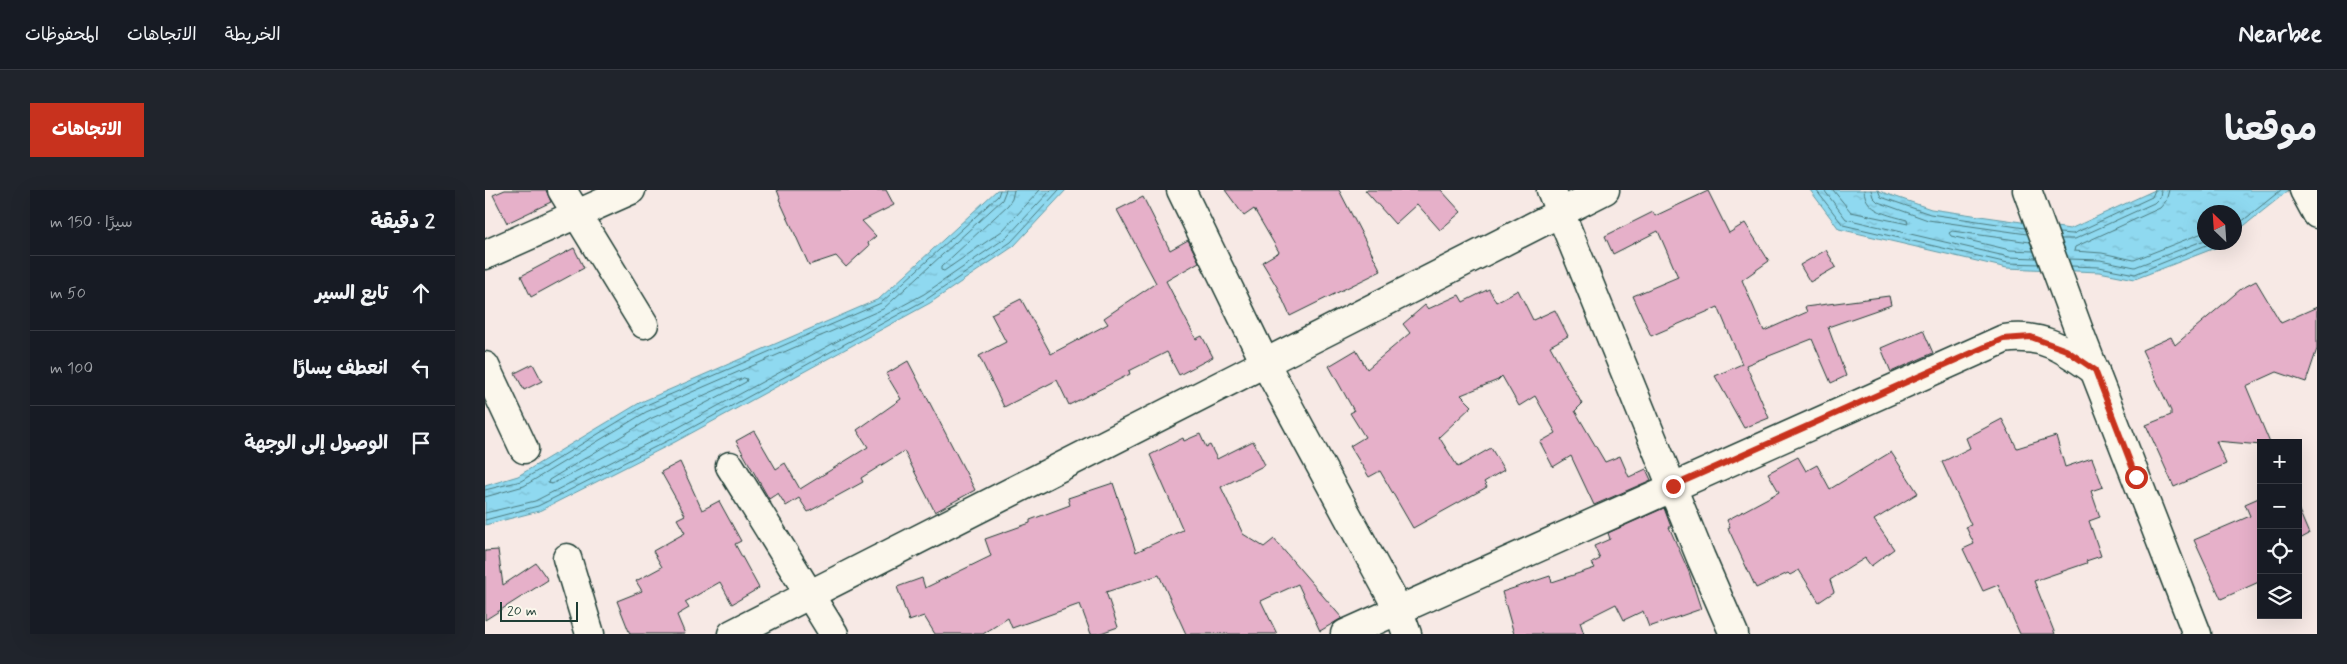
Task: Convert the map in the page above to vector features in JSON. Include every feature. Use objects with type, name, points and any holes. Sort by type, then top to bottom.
[{"type":"street","points":[[562,190],[644,324]]},
{"type":"street","points":[[485,255],[631,190]]},
{"type":"street","points":[[1181,190],[1265,363],[1402,622]]},
{"type":"street","points":[[732,634],[1265,363],[1556,201],[1605,190]]},
{"type":"street","points":[[2027,190],[2082,339],[2197,634]]},
{"type":"street","points":[[2304,190],[2317,214]]},
{"type":"street","points":[[1556,201],[1701,558],[1734,634]]},
{"type":"street","points":[[1345,634],[1402,622],[1673,486],[2003,339],[2031,337],[2066,350],[2095,370]]},
{"type":"street","points":[[485,366],[524,450]]},
{"type":"street","points":[[730,466],[834,634]]},
{"type":"street","points":[[567,558],[590,634]]},
{"type":"water","points":[[997,190],[1066,190],[1014,246],[930,303],[675,442],[539,511],[485,525],[485,486],[518,476],[641,402],[879,299]]},
{"type":"water","points":[[1810,190],[1876,190],[1931,209],[2070,229],[2155,190],[2289,190],[2242,227],[2242,205],[2197,205],[2197,250],[2210,250],[2135,279],[2099,272],[2007,268],[1839,229]]},
{"type":"building","points":[[505,190],[546,190],[551,202],[507,223],[493,195]]},
{"type":"building","points":[[777,190],[886,190],[894,205],[862,221],[876,236],[868,243],[869,246],[846,267],[836,256],[809,265],[779,199]]},
{"type":"building","points":[[1225,190],[1339,190],[1381,271],[1290,316],[1277,287],[1262,262],[1279,252],[1254,209],[1244,216]]},
{"type":"building","points":[[1365,190],[1441,190],[1461,212],[1440,230],[1417,204],[1395,224]]},
{"type":"building","points":[[1708,191],[1729,233],[1745,223],[1769,261],[1742,280],[1764,331],[1807,312],[1805,307],[1889,296],[1891,305],[1828,327],[1846,376],[1831,383],[1812,339],[1746,365],[1769,418],[1744,428],[1715,376],[1742,364],[1718,307],[1651,336],[1633,296],[1678,277],[1658,231],[1613,254],[1605,236],[1653,212],[1655,216]]},
{"type":"building","points":[[1143,197],[1170,250],[1188,240],[1199,262],[1166,281],[1196,339],[1202,336],[1213,357],[1179,375],[1167,352],[1129,371],[1130,374],[1069,405],[1057,380],[1004,407],[979,356],[1006,342],[991,314],[1021,299],[1051,354],[1108,324],[1104,318],[1156,283],[1117,210]]},
{"type":"building","points":[[574,248],[584,268],[531,297],[521,276]]},
{"type":"building","points":[[1826,250],[1836,267],[1810,282],[1800,265]]},
{"type":"building","points":[[2256,281],[2281,323],[2317,307],[2317,349],[2306,382],[2277,372],[2246,386],[2268,439],[2257,439],[2257,445],[2216,441],[2226,464],[2174,487],[2146,425],[2171,415],[2171,411],[2142,350],[2171,337],[2175,345],[2241,289]]},
{"type":"building","points":[[1489,289],[1496,302],[1518,290],[1533,320],[1555,310],[1568,336],[1550,346],[1582,404],[1575,411],[1605,462],[1620,456],[1629,477],[1646,469],[1651,480],[1594,505],[1571,456],[1553,467],[1540,442],[1556,433],[1535,396],[1519,406],[1502,376],[1498,380],[1461,395],[1472,406],[1439,437],[1458,467],[1491,448],[1504,470],[1484,482],[1487,487],[1413,528],[1380,471],[1369,477],[1350,446],[1365,437],[1350,413],[1354,411],[1329,366],[1356,350],[1367,369],[1410,333],[1403,324],[1425,305],[1428,309],[1459,295],[1463,302]]},
{"type":"building","points":[[1923,330],[1933,353],[1891,372],[1881,348]]},
{"type":"building","points":[[908,361],[975,490],[935,512],[904,451],[861,478],[863,482],[808,512],[799,498],[786,506],[778,493],[769,499],[736,441],[754,431],[776,469],[785,463],[800,489],[868,447],[857,430],[901,399],[886,374]]},
{"type":"building","points":[[533,364],[542,381],[524,390],[515,373]]},
{"type":"building","points":[[2002,419],[2017,448],[2056,436],[2065,467],[2092,458],[2103,487],[2091,491],[2100,517],[2089,521],[2101,556],[2086,561],[2087,563],[2034,581],[2055,634],[2020,634],[1998,585],[1983,591],[1963,549],[1974,544],[1966,527],[1971,525],[1942,462],[1970,448],[1966,438]]},
{"type":"building","points":[[1200,434],[1206,447],[1210,445],[1217,459],[1253,441],[1265,465],[1221,487],[1243,534],[1264,547],[1274,539],[1342,618],[1320,631],[1298,584],[1261,601],[1277,634],[1186,634],[1159,575],[1106,592],[1118,627],[1098,634],[1091,634],[1080,604],[1012,628],[1008,618],[983,634],[935,634],[924,616],[909,621],[897,587],[922,578],[925,588],[991,556],[985,539],[1030,523],[1030,520],[1070,505],[1068,498],[1113,483],[1136,552],[1183,530],[1150,455],[1183,438],[1184,441]]},
{"type":"building","points":[[1891,452],[1918,493],[1874,520],[1894,549],[1871,566],[1865,558],[1830,580],[1834,592],[1819,602],[1799,570],[1756,588],[1728,528],[1730,527],[1727,520],[1779,492],[1768,473],[1798,457],[1806,471],[1817,465],[1830,489]]},
{"type":"building","points":[[680,462],[702,510],[719,501],[741,541],[735,544],[759,588],[732,604],[720,582],[685,602],[689,608],[677,615],[685,634],[630,634],[617,601],[642,591],[636,581],[662,567],[653,551],[685,533],[677,519],[685,515],[661,472]]},
{"type":"building","points":[[2257,499],[2257,583],[2221,599],[2194,540],[2250,516],[2245,504]]},
{"type":"building","points":[[1664,508],[1671,527],[1669,527],[1689,572],[1701,609],[1649,627],[1643,611],[1624,620],[1616,604],[1580,622],[1584,634],[1514,634],[1502,592],[1550,576],[1552,582],[1595,568],[1592,563],[1600,559],[1594,546],[1610,539],[1608,533]]},
{"type":"building","points":[[2302,517],[2309,534],[2302,538]]},
{"type":"building","points":[[498,550],[503,585],[536,563],[548,580],[485,620],[485,551]]},
{"type":"route","points":[[1673,486],[2003,339],[2018,337],[2031,337],[2066,350],[2095,370],[2136,477]]}]
